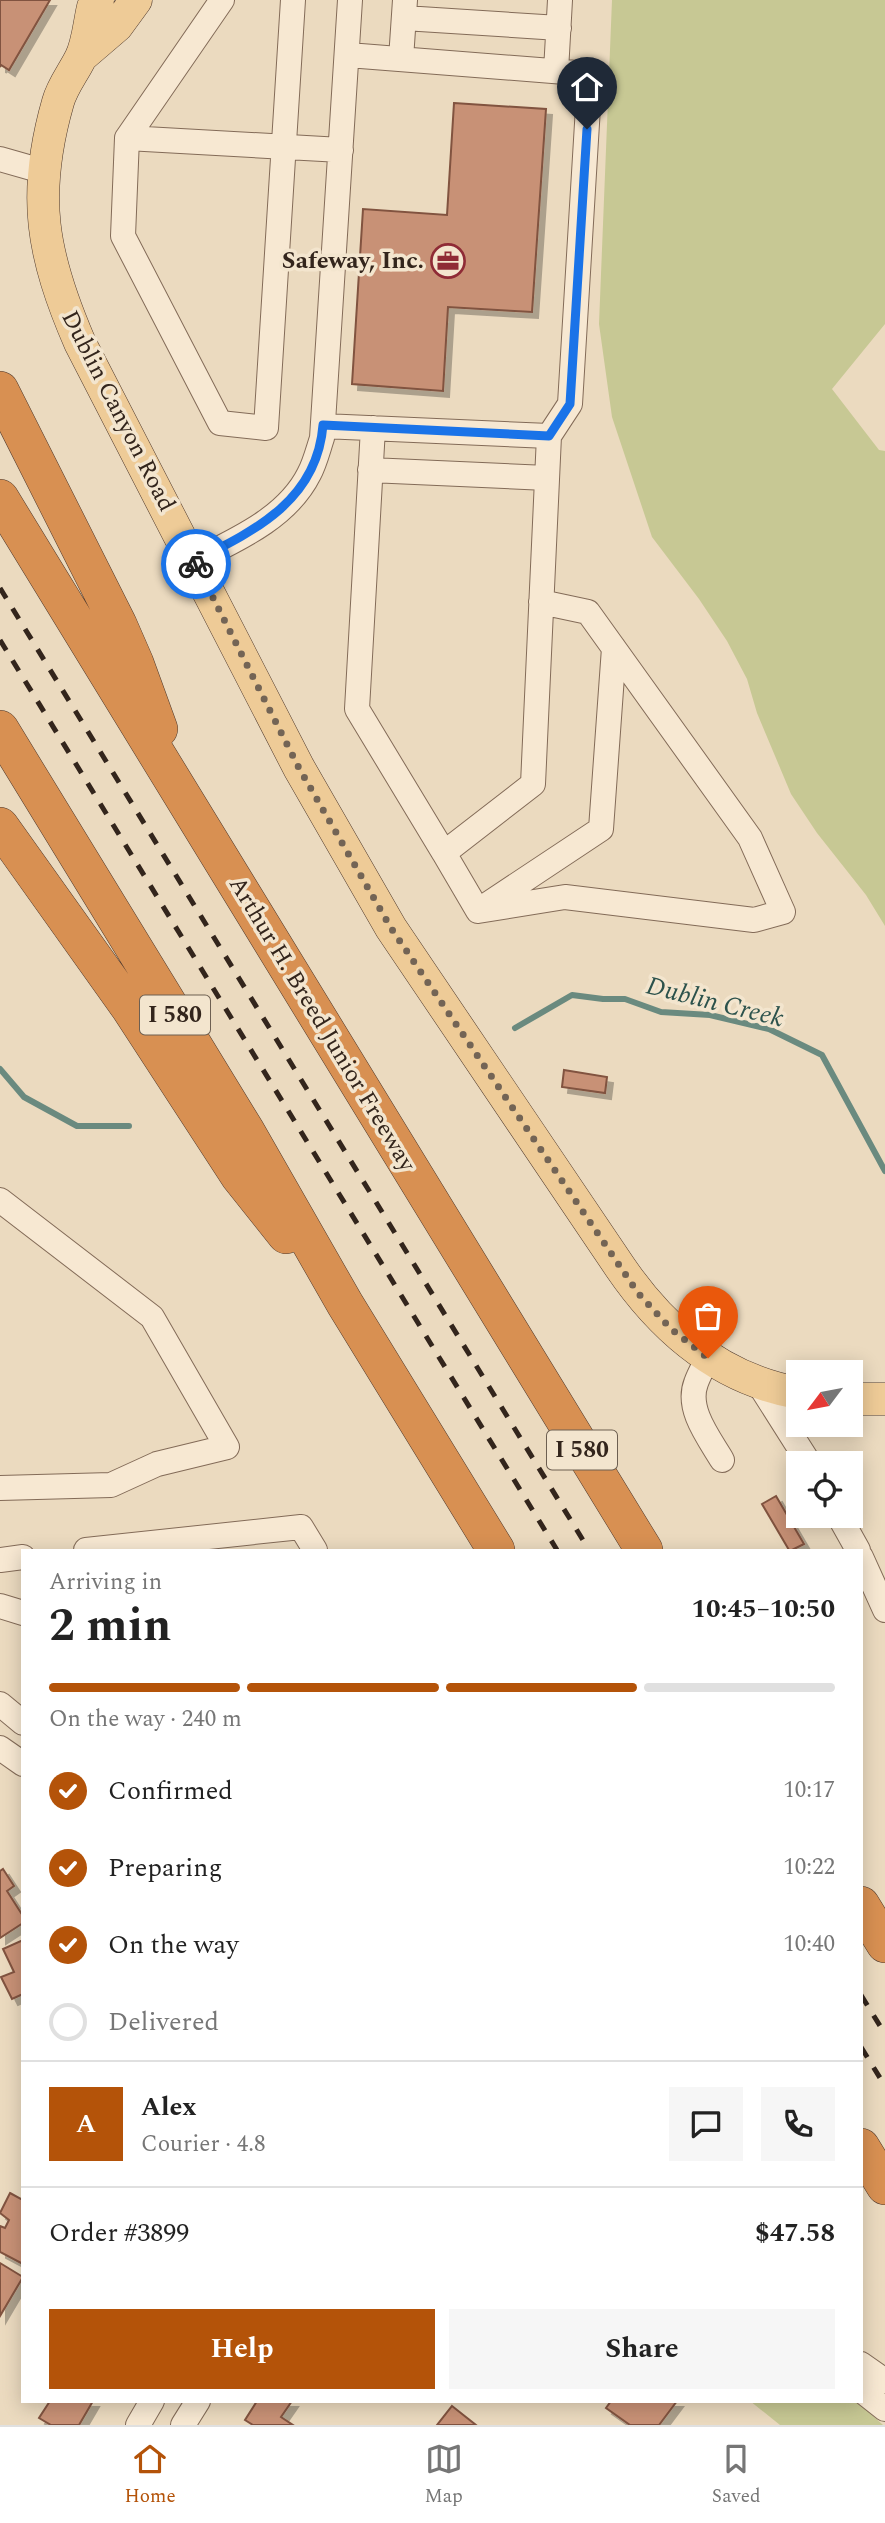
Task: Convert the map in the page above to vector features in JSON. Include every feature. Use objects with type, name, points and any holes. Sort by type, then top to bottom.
[{"type":"highway","points":[[0,390],[118,624],[149,698],[173,781]]},
{"type":"highway","name":"Arthur H. Breed Junior Freeway","points":[[0,498],[643,1549]]},
{"type":"highway","name":"I 580","points":[[0,729],[246,1131],[345,1304],[495,1549]]},
{"type":"highway","points":[[0,826],[136,1018],[239,1176],[345,1304]]},
{"type":"highway","points":[[863,1908],[885,1944]]},
{"type":"highway","points":[[863,2150],[885,2186]]},
{"type":"main road","name":"Dublin Canyon Road","points":[[98,0],[93,7],[82,56],[59,99],[42,171],[48,254],[61,298],[80,343],[299,768],[391,928],[638,1293],[671,1329],[708,1358],[757,1381],[786,1389]]},
{"type":"main road","name":"Dublin Canyon Road","points":[[82,56],[117,26],[136,0]]},
{"type":"main road","points":[[863,1399],[885,1399]]},
{"type":"street","points":[[222,0],[127,138],[123,236],[220,423],[266,428],[293,0]]},
{"type":"street","points":[[194,561],[241,538],[281,510],[297,493],[309,474],[322,438],[350,0]]},
{"type":"street","points":[[556,71],[560,0]]},
{"type":"street","points":[[401,59],[404,9],[559,29]]},
{"type":"street","points":[[348,55],[590,74],[570,404],[549,436],[533,785],[444,853]]},
{"type":"street","points":[[127,138],[341,150]]},
{"type":"street","points":[[0,159],[42,171]]},
{"type":"street","points":[[323,425],[549,436]]},
{"type":"street","points":[[373,428],[356,709],[478,911]]},
{"type":"street","points":[[370,470],[547,478]]},
{"type":"street","points":[[478,911],[565,897],[754,920],[783,912],[750,838],[589,612],[541,602]]},
{"type":"street","points":[[478,911],[601,828],[614,648]]},
{"type":"street","points":[[0,1200],[152,1317],[227,1447],[157,1464],[111,1485],[0,1488]]},
{"type":"street","points":[[708,1358],[695,1383],[694,1400],[702,1427],[722,1460]]},
{"type":"street","points":[[757,1381],[801,1451]]},
{"type":"street","points":[[95,1549],[301,1527],[315,1549]]},
{"type":"street","points":[[846,1528],[857,1549]]},
{"type":"street","points":[[0,1560],[21,1557]]},
{"type":"street","points":[[863,1561],[885,1610]]},
{"type":"street","points":[[0,1606],[21,1612]]},
{"type":"street","points":[[0,1704],[21,1721]]},
{"type":"street","points":[[0,1748],[21,1763]]},
{"type":"street","points":[[863,2365],[885,2381]]},
{"type":"street","points":[[863,2392],[885,2409]]},
{"type":"street","points":[[138,2425],[151,2403]]},
{"type":"street","points":[[183,2425],[197,2403]]},
{"type":"green space","points":[[612,0],[885,0],[885,324],[832,389],[879,450],[885,451],[885,926],[866,895],[817,833],[791,794],[757,713],[747,679],[727,641],[652,537],[612,417],[599,324]]},
{"type":"green space","points":[[752,2403],[859,2403],[883,2425],[780,2425]]},
{"type":"building","points":[[0,0],[50,0],[9,70],[1,65],[0,67]]},
{"type":"building","name":"Safeway, Inc.","points":[[454,103],[546,109],[532,312],[448,307],[443,391],[352,384],[363,209],[447,215]]},
{"type":"building","points":[[564,1070],[607,1077],[605,1093],[562,1087]]},
{"type":"building","points":[[776,1496],[786,1513],[786,1528],[795,1528],[804,1544],[788,1549],[762,1504]]},
{"type":"building","points":[[3,1869],[14,1886],[7,1891],[21,1913],[21,1924],[0,1938],[0,1871]]},
{"type":"building","points":[[21,1941],[21,1995],[12,1999],[1,1977],[14,1972],[3,1949]]},
{"type":"building","points":[[10,2193],[21,2199],[21,2263],[0,2252],[0,2226],[5,2228],[9,2220],[0,2213]]},
{"type":"building","points":[[0,2263],[21,2276],[21,2280],[0,2316]]},
{"type":"building","points":[[49,2403],[92,2403],[79,2425],[51,2425],[39,2418]]},
{"type":"building","points":[[256,2403],[291,2403],[281,2417],[293,2425],[253,2425],[245,2420]]},
{"type":"building","points":[[610,2403],[676,2403],[659,2425],[630,2425],[606,2408]]},
{"type":"building","points":[[452,2406],[476,2425],[437,2425]]},
{"type":"waterway","name":"Dublin Creek","points":[[515,1028],[572,995],[625,999],[661,1012],[710,1015],[769,1029],[822,1055],[885,1171]]},
{"type":"waterway","name":"Dublin Creek","points":[[0,1069],[24,1097],[77,1126],[129,1126]]},
{"type":"railway","points":[[0,588],[588,1549]]},
{"type":"railway","points":[[0,640],[556,1549]]},
{"type":"railway","points":[[863,1998],[885,2034]]},
{"type":"railway","points":[[863,2050],[885,2086]]},
{"type":"way so far","points":[[196,564],[299,768],[391,928],[638,1293],[659,1318],[708,1358]]},
{"type":"place","name":"Safeway, Inc.","points":[[448,261]]},
{"type":"route","points":[[196,564],[194,561],[241,538],[281,510],[297,493],[309,474],[322,438],[323,425],[549,436],[570,404],[587,129]]}]
